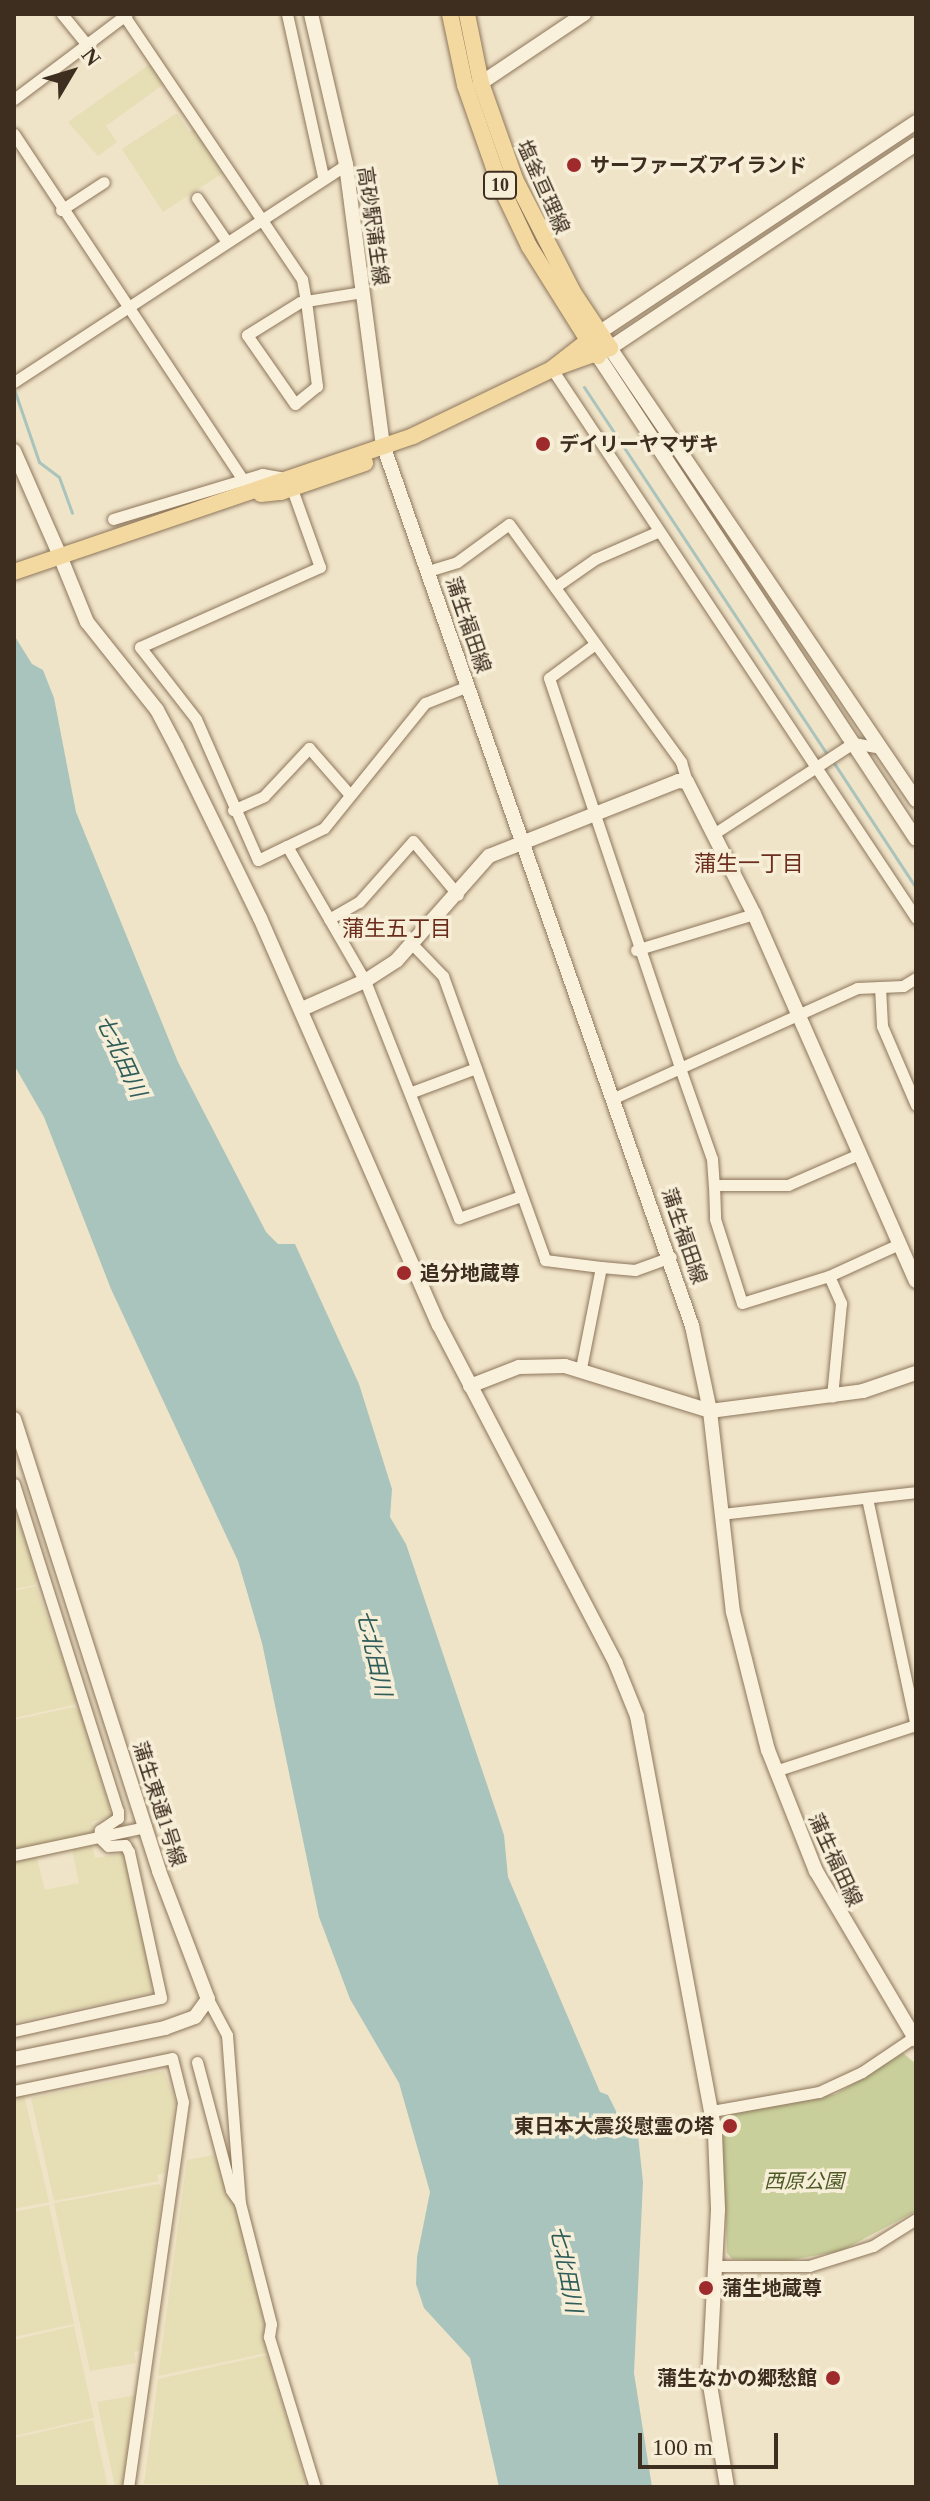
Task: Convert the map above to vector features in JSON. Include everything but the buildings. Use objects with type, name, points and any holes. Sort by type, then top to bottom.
[{"type":"main road","name":"塩釜亘理線","points":[[450,14],[465,85],[500,185],[529,246],[604,352]]},
{"type":"main road","name":"塩釜亘理線","points":[[467,14],[481,83],[533,218],[593,336]]},
{"type":"main road","points":[[575,357],[593,336]]},
{"type":"main road","points":[[288,484],[487,403],[575,357],[604,352]]},
{"type":"main road","points":[[14,572],[243,488],[314,481],[366,462],[383,445]]},
{"type":"street","points":[[62,14],[86,44]]},
{"type":"street","points":[[287,14],[323,176]]},
{"type":"street","name":"高砂駅蒲生線","points":[[311,14],[346,165],[383,445]]},
{"type":"street","points":[[481,83],[584,14]]},
{"type":"street","points":[[14,99],[125,15],[302,279],[306,301],[317,386],[295,404],[247,335],[306,301],[362,292]]},
{"type":"street","points":[[593,336],[916,122]]},
{"type":"street","points":[[14,134],[243,488],[113,519]]},
{"type":"street","points":[[604,352],[916,144]]},
{"type":"street","points":[[16,381],[323,176],[346,165]]},
{"type":"street","points":[[61,210],[104,182]]},
{"type":"street","points":[[197,198],[227,242]]},
{"type":"street","points":[[604,352],[846,747],[916,839]]},
{"type":"street","points":[[604,352],[916,800]]},
{"type":"street","points":[[556,367],[657,532],[819,764],[916,918]]},
{"type":"street","name":"蒲生福田線","points":[[383,445],[671,1257],[710,1411],[733,1612],[775,1771],[841,1919],[915,2038]]},
{"type":"street","points":[[14,451],[54,558],[93,633],[163,720],[302,1009],[407,1257],[470,1386],[616,1664],[637,1716],[712,2111],[717,2168],[716,2266],[709,2379],[727,2487]]},
{"type":"street","points":[[288,484],[320,567],[140,647],[196,719],[233,810],[258,860],[324,828],[425,703],[468,686]]},
{"type":"street","points":[[428,571],[457,562],[505,522],[680,761],[687,782],[754,914],[916,1281]]},
{"type":"street","points":[[555,587],[595,559],[657,532]]},
{"type":"street","points":[[595,644],[549,678],[636,950],[712,1159],[715,1219],[742,1303],[829,1276],[899,1244]]},
{"type":"street","points":[[715,833],[846,747],[882,748]]},
{"type":"street","points":[[233,810],[264,796],[309,748],[350,795]]},
{"type":"street","points":[[302,1009],[365,981],[414,946],[489,856],[678,781],[687,782]]},
{"type":"street","points":[[329,919],[359,902],[413,841],[458,895]]},
{"type":"street","points":[[287,846],[365,981],[412,1092],[459,1218],[521,1196]]},
{"type":"street","points":[[636,950],[754,914]]},
{"type":"street","points":[[414,946],[443,976],[545,1260],[635,1270],[671,1257]]},
{"type":"street","points":[[614,1098],[857,988],[903,986],[916,978]]},
{"type":"street","points":[[880,987],[882,1026],[916,1105]]},
{"type":"street","points":[[412,1092],[476,1068]]},
{"type":"street","points":[[714,1185],[788,1185],[859,1154]]},
{"type":"street","points":[[581,1368],[601,1267]]},
{"type":"street","points":[[829,1276],[841,1303],[832,1397]]},
{"type":"street","points":[[470,1386],[519,1367],[581,1368],[710,1411],[832,1397],[916,1373]]},
{"type":"street","name":"蒲生東通1号線","points":[[14,1419],[146,1827],[208,1999]]},
{"type":"street","points":[[14,1484],[118,1811],[118,1818],[100,1830],[99,1837]]},
{"type":"street","points":[[721,1514],[916,1492]]},
{"type":"street","points":[[775,1771],[916,1726],[867,1498]]},
{"type":"street","points":[[14,1855],[146,1827]]},
{"type":"street","points":[[14,2031],[161,1998],[129,1852],[125,1845],[108,1846],[99,1837]]},
{"type":"street","points":[[14,2059],[165,2028],[195,2017],[208,1999],[227,2035],[240,2203],[271,2324],[269,2337],[315,2487]]},
{"type":"street","points":[[712,2111],[811,2095],[862,2072],[915,2038]]},
{"type":"street","points":[[14,2091],[172,2058],[183,2102],[128,2487]]},
{"type":"street","points":[[197,2062],[231,2190],[240,2203]]},
{"type":"street","points":[[716,2266],[809,2266],[873,2246],[916,2219]]},
{"type":"shaded area","points":[[150,64],[164,84],[106,126],[117,142],[98,156],[68,122]]},
{"type":"shaded area","points":[[177,113],[189,132],[197,127],[226,171],[163,212],[122,149]]},
{"type":"shaded area","points":[[14,1503],[37,1579],[35,1585],[14,1589]]},
{"type":"shaded area","points":[[36,1586],[77,1699],[73,1705],[14,1718],[14,1591]]},
{"type":"shaded area","points":[[74,1707],[80,1712],[112,1816],[92,1822],[94,1833],[14,1850],[14,1720]]},
{"type":"shaded area","points":[[92,1845],[95,1858],[124,1853],[154,1986],[150,1993],[16,2022],[14,1860],[36,1856],[45,1890],[79,1883],[72,1849]]},
{"type":"shaded area","points":[[164,2071],[175,2101],[165,2173],[157,2175],[159,2181],[54,2201],[31,2098]]},
{"type":"shaded area","points":[[24,2095],[49,2202],[14,2209],[14,2097]]},
{"type":"shaded area","points":[[214,2155],[236,2207],[265,2325],[266,2353],[158,2376],[187,2160]]},
{"type":"shaded area","points":[[159,2184],[163,2190],[141,2350],[134,2352],[136,2363],[90,2371],[54,2203]]},
{"type":"shaded area","points":[[49,2205],[74,2324],[14,2337],[14,2212]]},
{"type":"shaded area","points":[[74,2326],[94,2418],[14,2436],[14,2340]]},
{"type":"shaded area","points":[[267,2355],[305,2480],[302,2485],[144,2484],[158,2379]]},
{"type":"shaded area","points":[[136,2395],[122,2487],[115,2487],[97,2402]]},
{"type":"shaded area","points":[[93,2420],[108,2487],[14,2487],[14,2438]]},
{"type":"green space","name":"西原公園","points":[[903,2053],[916,2064],[916,2211],[841,2251],[785,2261],[732,2259],[727,2253],[722,2122],[727,2115],[836,2094]]},
{"type":"water","name":"七北田川","points":[[14,635],[32,664],[43,670],[54,698],[76,812],[178,1062],[266,1232],[278,1244],[295,1244],[359,1384],[392,1489],[390,1517],[406,1544],[504,1835],[508,1877],[600,2092],[608,2095],[618,2115],[636,2117],[643,2182],[634,2373],[652,2487],[499,2487],[470,2358],[424,2308],[416,2284],[417,2257],[430,2192],[399,2083],[350,1999],[319,1917],[262,1643],[238,1561],[111,1289],[44,1117],[14,1065]]},
{"type":"waterway","points":[[584,387],[827,754]]},
{"type":"waterway","points":[[14,389],[39,462],[59,477],[72,513]]},
{"type":"waterway","points":[[832,760],[916,888]]},
{"type":"place","name":"サーファーズアイランド","points":[[574,165]]},
{"type":"place","name":"デイリーヤマザキ","points":[[543,444]]},
{"type":"place","name":"追分地蔵尊","points":[[404,1273]]},
{"type":"place","name":"東日本大震災慰霊の塔","points":[[730,2126]]},
{"type":"place","name":"蒲生地蔵尊","points":[[706,2288]]},
{"type":"place","name":"蒲生なかの郷愁館","points":[[833,2378]]},
{"type":"district","name":"蒲生一丁目","points":[[749,864]]},
{"type":"district","name":"蒲生五丁目","points":[[397,929]]}]
